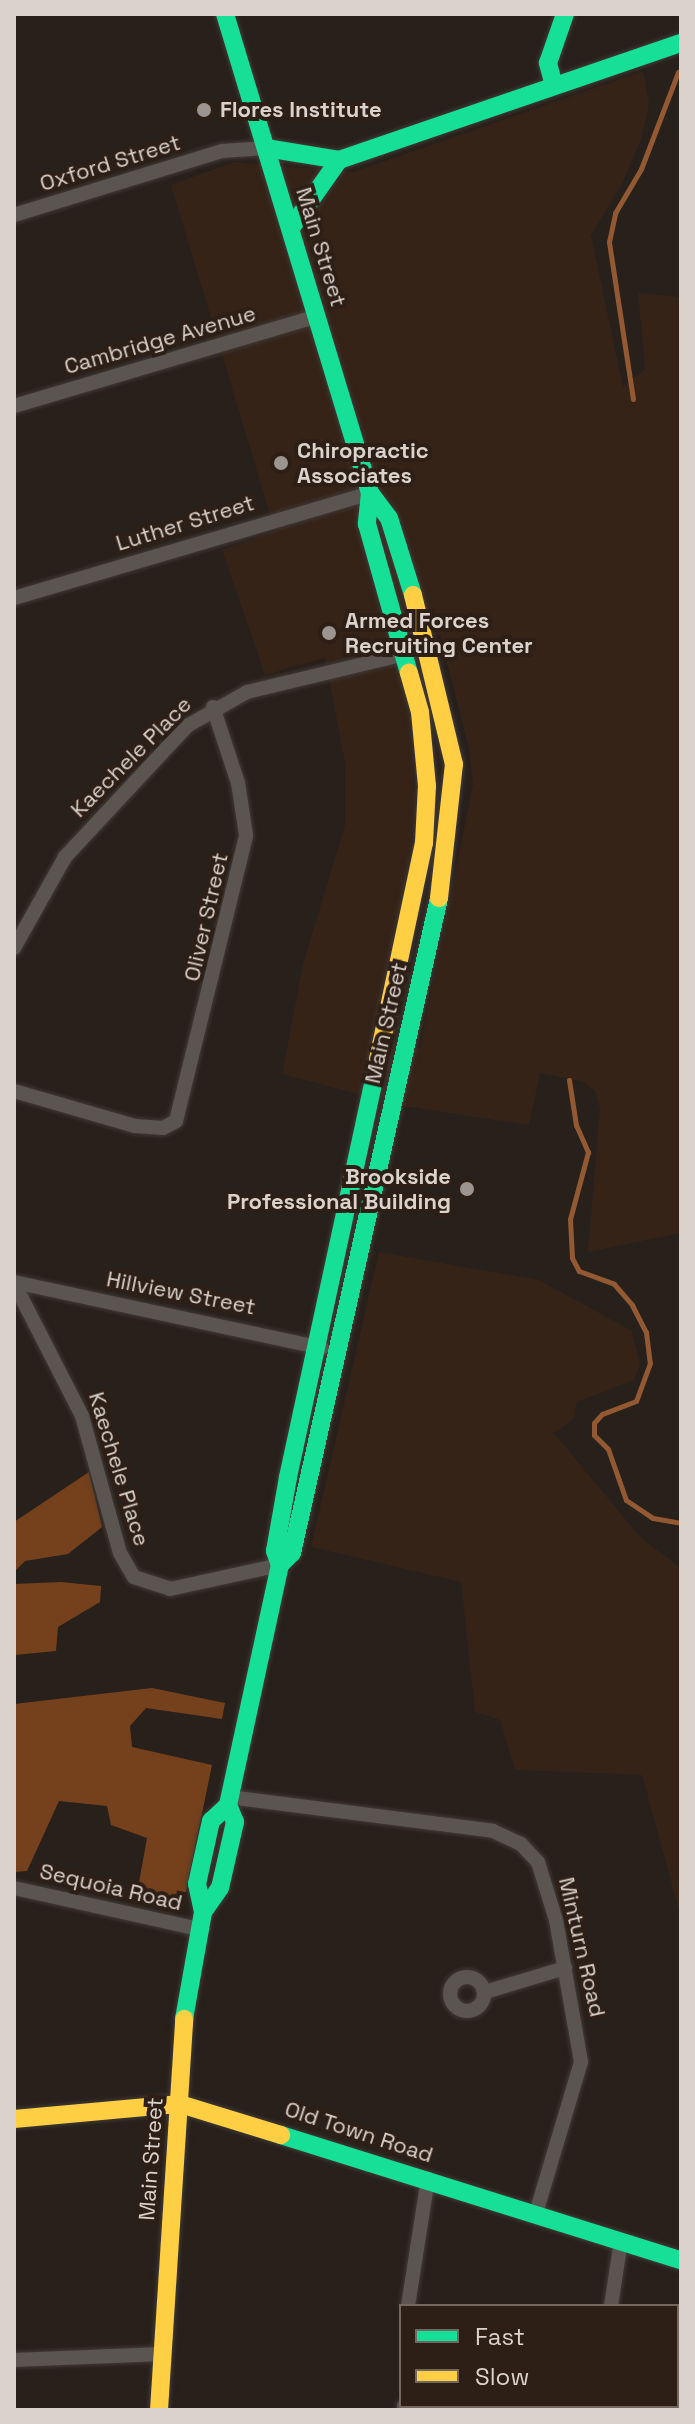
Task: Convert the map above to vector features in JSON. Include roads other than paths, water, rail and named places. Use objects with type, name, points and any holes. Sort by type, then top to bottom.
[{"type":"main road","name":"Main Street","points":[[225,14],[370,493],[389,518],[429,651],[454,764],[450,842],[292,1553],[280,1565]]},
{"type":"main road","points":[[553,82],[548,63],[565,14]]},
{"type":"main road","points":[[266,148],[339,160],[553,82],[681,43]]},
{"type":"main road","points":[[291,228],[339,160]]},
{"type":"main road","name":"Main Street","points":[[159,2410],[183,2027],[201,1921],[220,1888],[235,1822],[228,1801],[280,1565],[275,1551],[424,843],[425,746],[407,653],[367,524],[370,493]]},
{"type":"main road","points":[[424,843],[450,842]]},
{"type":"main road","points":[[388,1021],[409,1026]]},
{"type":"main road","points":[[358,1160],[379,1164]]},
{"type":"main road","points":[[354,1179],[375,1183]]},
{"type":"main road","name":"Old Town Road","points":[[14,2119],[180,2104],[681,2260]]},
{"type":"street","name":"Oxford Street","points":[[14,215],[222,151],[266,148]]},
{"type":"street","name":"Cambridge Avenue","points":[[14,406],[318,316]]},
{"type":"street","name":"Luther Street","points":[[14,598],[370,493]]},
{"type":"street","name":"Kaechele Place","points":[[14,948],[65,857],[144,769],[213,707],[302,676],[429,651]]},
{"type":"street","name":"Oliver Street","points":[[14,1091],[135,1126],[163,1128],[172,1126],[185,1101],[244,856],[245,818],[213,707]]},
{"type":"street","name":"Kaechele Place","points":[[14,1282],[82,1416],[120,1553],[134,1577],[170,1589],[280,1565]]},
{"type":"street","name":"Hillview Street","points":[[14,1282],[337,1353]]},
{"type":"street","name":"Minturn Road","points":[[228,1801],[508,1836],[529,1852],[544,1875],[565,1968],[581,2062],[536,2213]]},
{"type":"street","name":"Sequoia Road","points":[[14,1888],[201,1921]]},
{"type":"street","points":[[485,1992],[565,1968]]},
{"type":"street","points":[[408,2304],[428,2179]]},
{"type":"street","points":[[611,2304],[621,2241]]},
{"type":"street","points":[[14,2360],[162,2354]]},
{"type":"waterway","points":[[633,399],[609,242],[615,213],[641,169],[678,72]]},
{"type":"waterway","points":[[569,1080],[576,1125],[588,1152],[570,1219],[572,1258],[579,1271],[614,1284],[632,1305],[646,1332],[650,1363],[636,1401],[602,1414],[594,1423],[594,1435],[608,1449],[626,1500],[653,1518],[681,1523]]},
{"type":"place","name":"Flores Institute","points":[[204,110]]},
{"type":"place","name":"Chiropractic Associates","points":[[281,463]]},
{"type":"place","name":"Armed Forces Recruiting Center","points":[[329,633]]},
{"type":"place","name":"Brookside Professional Building","points":[[467,1189]]}]
